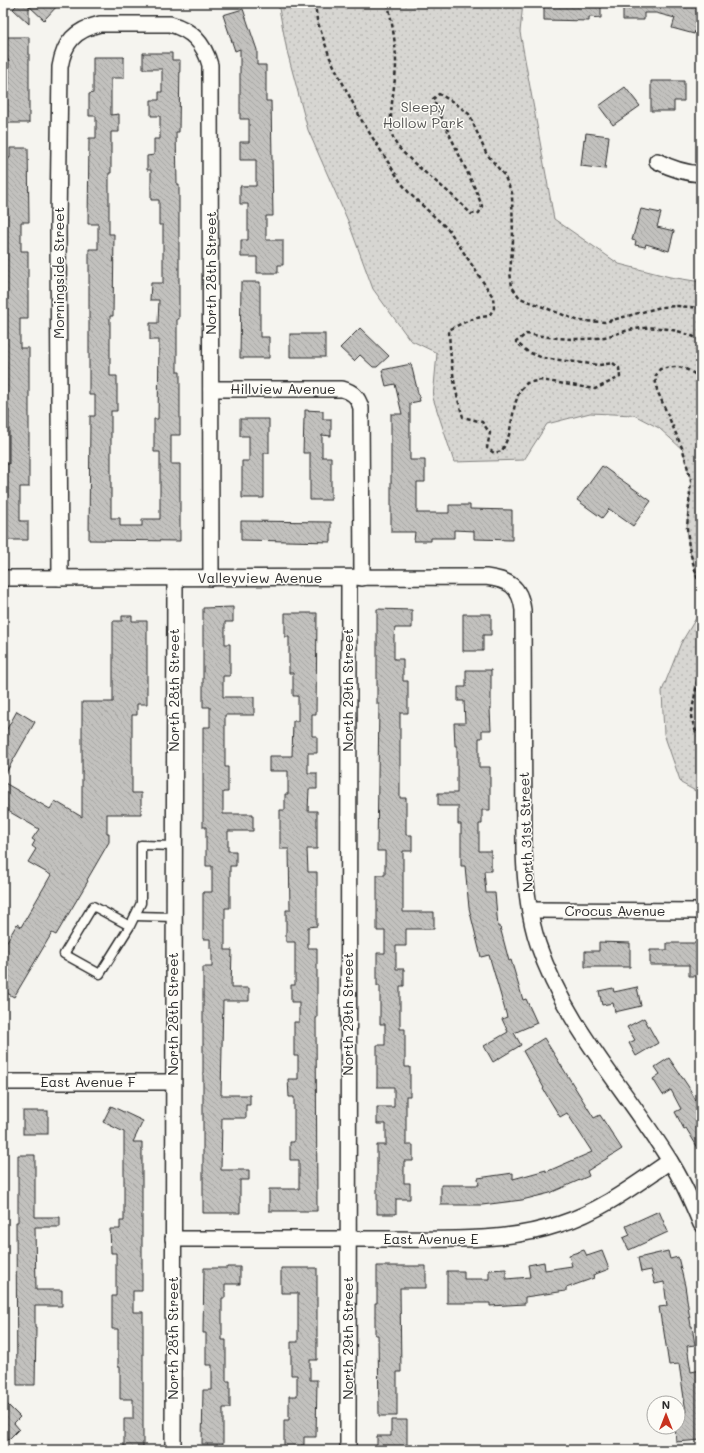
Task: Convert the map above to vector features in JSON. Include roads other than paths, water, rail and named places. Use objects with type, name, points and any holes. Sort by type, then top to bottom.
[{"type":"street","name":"Morningside Street","points":[[60,578],[58,233],[60,67],[66,47],[72,37],[80,31],[100,24],[135,24]]},
{"type":"street","name":"North 28th Street","points":[[135,24],[170,24],[190,32],[198,38],[204,47],[210,65],[211,578]]},
{"type":"street","points":[[657,161],[670,168],[684,172],[701,174]]},
{"type":"street","name":"Hillview Avenue","points":[[211,389],[342,389],[354,394]]},
{"type":"street","name":"North 29th Street","points":[[348,1450],[348,1239],[356,578],[361,408],[359,400],[354,394]]},
{"type":"street","name":"Valleyview Avenue","points":[[3,578],[486,577],[506,582],[515,587]]},
{"type":"street","name":"North 28th Street","points":[[173,1450],[175,578]]},
{"type":"street","name":"North 31st Street","points":[[515,587],[522,601],[523,610],[524,851],[526,890],[538,944],[566,1006],[596,1054],[670,1161],[687,1192],[701,1224]]},
{"type":"street","name":"Crocus Avenue","points":[[530,910],[701,911]]},
{"type":"street","name":"East Avenue F","points":[[3,1082],[173,1082]]},
{"type":"street","name":"East Avenue E","points":[[173,1239],[476,1239],[515,1236],[537,1231],[578,1218],[617,1198],[670,1161]]},
{"type":"lane","points":[[130,926],[93,906],[64,954],[100,974],[130,926],[141,903],[141,845],[174,846]]},
{"type":"lane","points":[[135,916],[174,916]]},
{"type":"park label","name":"Sleepy Hollow Park","points":[[423,116]]}]
